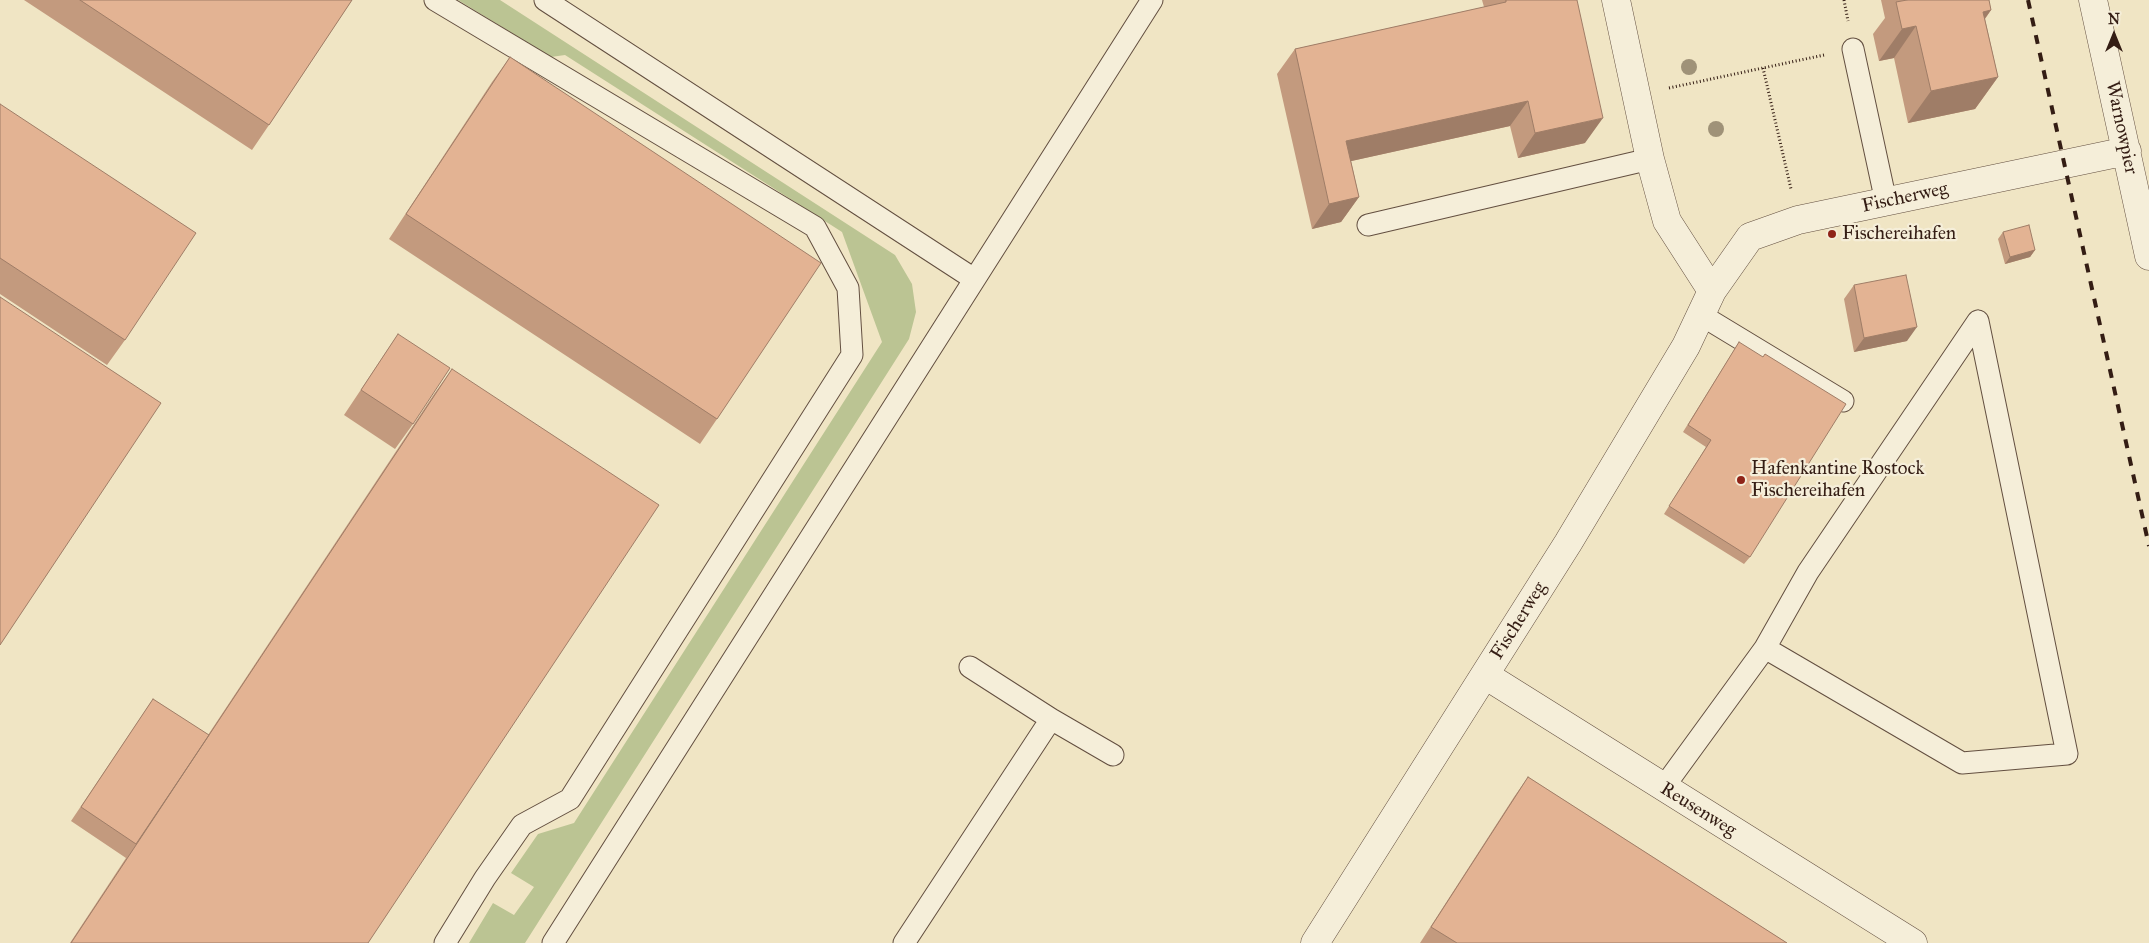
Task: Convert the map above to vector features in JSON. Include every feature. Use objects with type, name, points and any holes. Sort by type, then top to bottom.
[{"type":"street","points":[[1616,0],[1650,159],[1667,221],[1706,303]]},
{"type":"street","name":"Warnowpier","points":[[2093,0],[2149,256]]},
{"type":"street","name":"Fischerweg","points":[[1315,943],[1568,543],[1686,346],[1706,303],[1750,237],[1798,220],[2127,151]]},
{"type":"street","name":"Reusenweg","points":[[1485,675],[1912,943]]},
{"type":"lane","points":[[435,0],[815,227],[848,288],[852,355],[570,799],[522,824],[485,878],[445,943]]},
{"type":"lane","points":[[545,0],[974,279]]},
{"type":"lane","points":[[553,943],[1152,0]]},
{"type":"lane","points":[[1853,49],[1886,202]]},
{"type":"lane","points":[[1368,225],[1650,159]]},
{"type":"lane","points":[[1706,303],[1843,401]]},
{"type":"lane","points":[[1664,788],[1765,648],[1808,572],[1978,322],[2067,754],[1962,763],[1765,648]]},
{"type":"lane","points":[[970,667],[1051,719],[1113,755]]},
{"type":"lane","points":[[904,943],[1051,719]]},
{"type":"path","points":[[1636,95],[1853,49]]},
{"type":"path","points":[[1763,68],[1798,220]]},
{"type":"green space","points":[[458,0],[500,0],[895,255],[912,284],[916,312],[909,339],[525,943],[469,943],[493,903],[514,915],[534,887],[511,873],[538,834],[574,823],[882,342],[842,232],[565,55],[551,57]]},
{"type":"building","points":[[80,0],[352,0],[269,125]]},
{"type":"building","points":[[1506,0],[1577,0],[1603,118],[1535,133],[1528,101],[1346,141],[1359,197],[1329,204],[1295,49],[1506,2]]},
{"type":"building","points":[[1907,0],[1989,0],[1991,10],[1983,12],[1998,77],[1931,91],[1916,26],[1902,29],[1896,2]]},
{"type":"building","points":[[510,57],[821,263],[717,419],[406,214]]},
{"type":"building","points":[[0,104],[196,233],[125,340],[0,258]]},
{"type":"building","points":[[2029,225],[2035,250],[2010,257],[2003,232]]},
{"type":"building","points":[[1906,275],[1917,327],[1864,338],[1854,285]]},
{"type":"building","points":[[0,297],[161,403],[0,645]]},
{"type":"building","points":[[398,334],[450,368],[413,424],[361,390]]},
{"type":"building","name":"Hafenkantine Rostock Fischereihafen","points":[[1739,342],[1763,357],[1765,354],[1846,404],[1750,557],[1669,506],[1711,440],[1688,425]]},
{"type":"building","points":[[452,369],[659,505],[368,943],[71,943]]},
{"type":"building","points":[[153,699],[209,735],[136,844],[81,807]]},
{"type":"building","points":[[1528,777],[1787,943],[1457,943],[1431,927]]},
{"type":"railway","points":[[2028,0],[2149,546]]},
{"type":"place","name":"Fischereihafen","points":[[1832,234]]},
{"type":"place","name":"Hafenkantine Rostock Fischereihafen","points":[[1741,480]]}]
